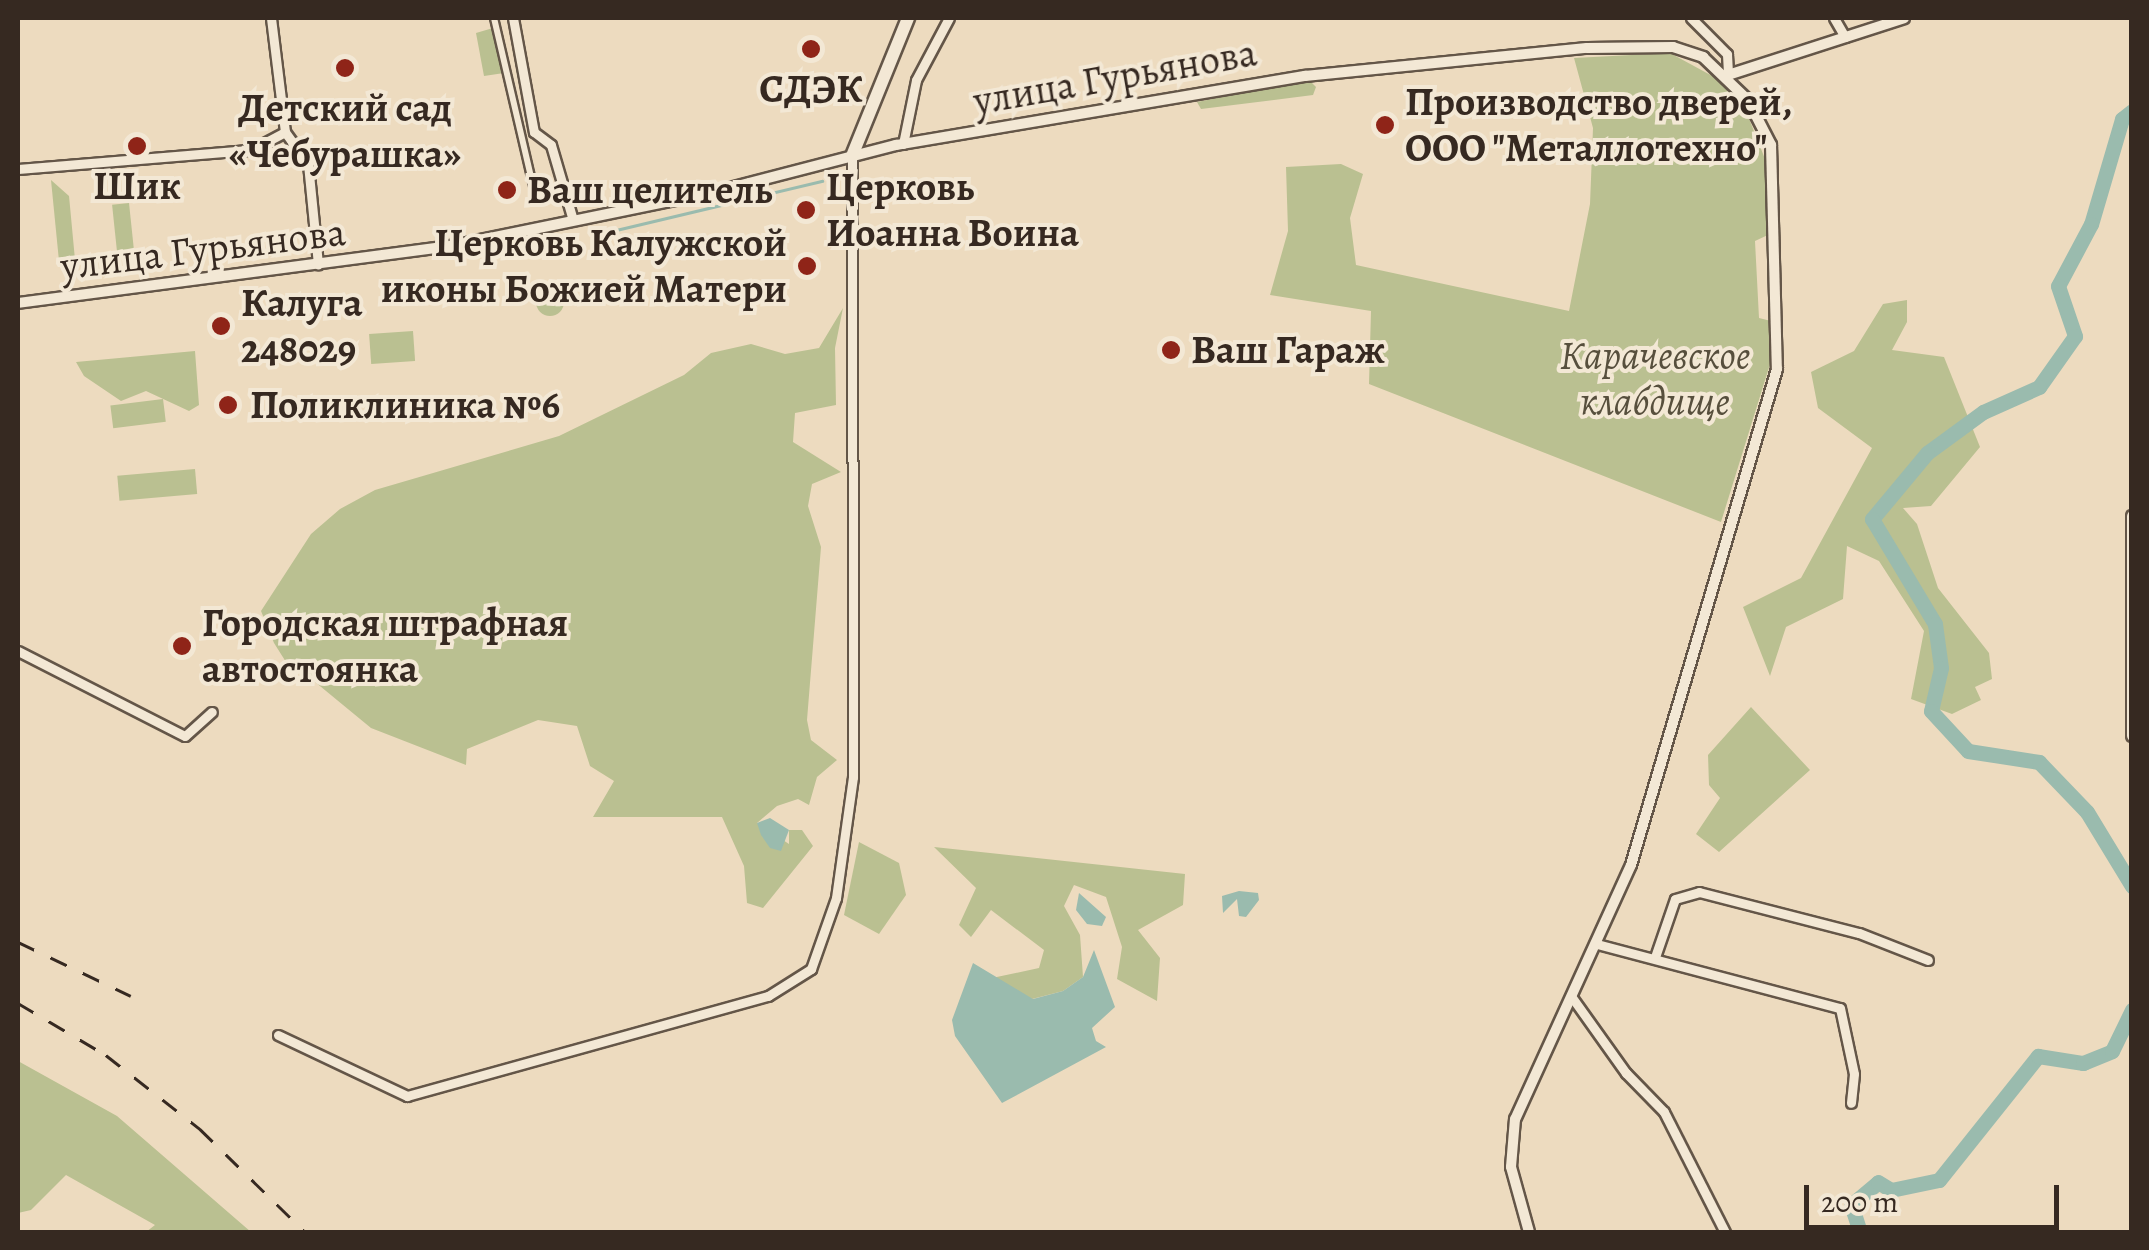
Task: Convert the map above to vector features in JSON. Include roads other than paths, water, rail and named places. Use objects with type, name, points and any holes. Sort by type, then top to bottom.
[{"type":"main road","points":[[852,156],[908,18]]},
{"type":"street","points":[[271,18],[284,132],[308,164],[318,265]]},
{"type":"street","points":[[494,18],[536,199]]},
{"type":"street","points":[[513,18],[534,132],[551,145],[573,220]]},
{"type":"street","points":[[903,144],[916,80],[949,18]]},
{"type":"street","points":[[1529,1232],[1510,1142],[1525,1092],[1631,865],[1776,368],[1774,162],[1758,114],[1728,74],[1728,54],[1690,18]]},
{"type":"street","points":[[1834,18],[1846,37]]},
{"type":"street","points":[[1728,74],[1904,18]]},
{"type":"street","name":"улица Гурьянова","points":[[18,304],[318,265],[573,220],[903,144],[1305,76],[1588,48],[1674,47],[1728,74]]},
{"type":"street","points":[[18,168],[251,150],[284,132]]},
{"type":"street","points":[[278,1035],[408,1096],[768,996],[811,969],[836,898],[853,777],[852,156]]},
{"type":"street","points":[[2132,516],[2132,736]]},
{"type":"street","points":[[18,651],[185,736],[212,712]]},
{"type":"street","points":[[1655,957],[1675,899],[1699,892],[1859,932],[1928,960]]},
{"type":"street","points":[[1597,944],[1840,1008],[1854,1074],[1851,1103]]},
{"type":"street","points":[[1570,996],[1626,1073],[1664,1112],[1725,1232]]},
{"type":"waterway","points":[[2132,111],[2122,119],[2091,224],[2058,286],[2075,336],[2039,387],[1983,412],[1927,453],[1872,519],[1935,624],[1941,668],[1931,711],[1968,751],[2039,762],[2087,812],[2132,886]]},
{"type":"waterway","points":[[612,231],[822,181]]},
{"type":"waterway","points":[[1860,1232],[1851,1205],[1878,1182],[1891,1190],[1939,1180],[2038,1056],[2083,1063],[2112,1051],[2132,1010]]},
{"type":"railway","points":[[18,942],[131,996]]},
{"type":"railway","points":[[18,1003],[106,1055],[200,1129],[305,1232]]},
{"type":"place","name":"СДЭК","points":[[811,49]]},
{"type":"place","name":"Детский сад «Чебурашка»","points":[[345,68]]},
{"type":"place","name":"Производство дверей, ООО \"Металлотехно\"","points":[[1385,125]]},
{"type":"place","name":"Шик","points":[[137,146]]},
{"type":"place","name":"Ваш целитель","points":[[507,190]]},
{"type":"place","name":"Церковь Иоанна Воина","points":[[806,210]]},
{"type":"place","name":"Церковь Калужской иконы Божией Матери","points":[[807,266]]},
{"type":"place","name":"Калуга 248029","points":[[221,326]]},
{"type":"place","name":"Ваш Гараж","points":[[1171,350]]},
{"type":"place","name":"Поликлиника №6","points":[[228,405]]},
{"type":"place","name":"Городская штрафная автостоянка","points":[[182,646]]},
{"type":"park label","name":"Карачевское клабдище","points":[[1655,379]]}]
